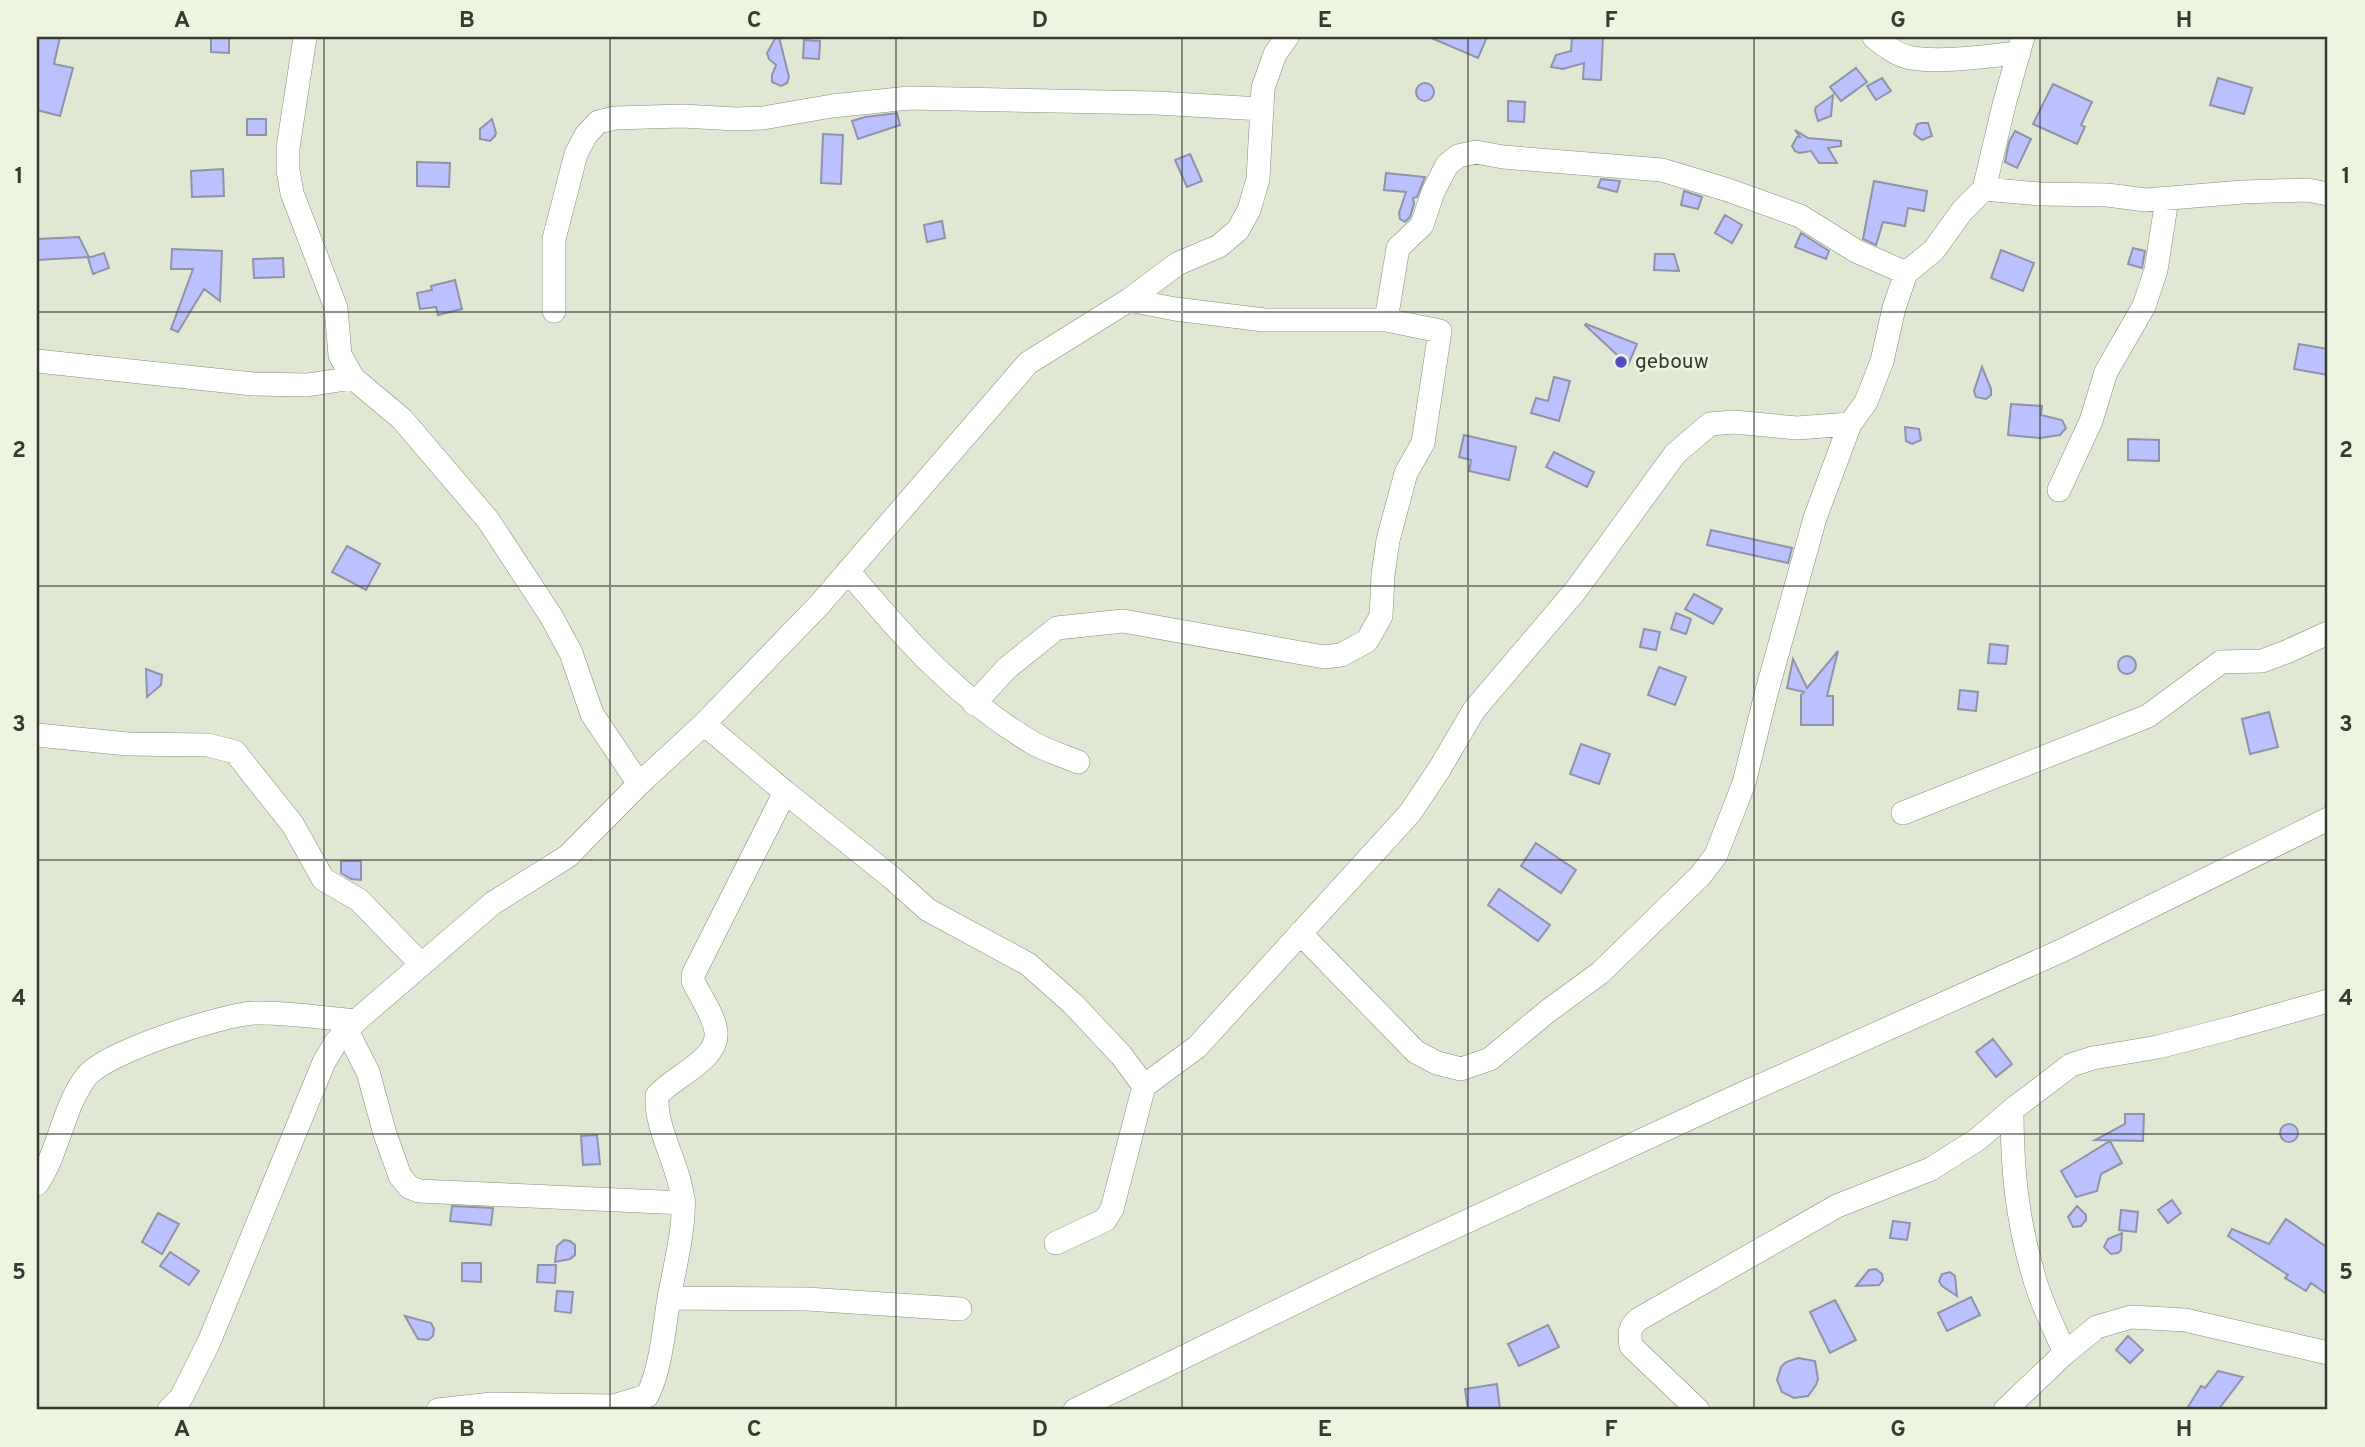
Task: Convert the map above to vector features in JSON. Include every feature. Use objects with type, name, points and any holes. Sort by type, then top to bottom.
[{"type":"street","points":[[304,37],[288,148],[288,170],[292,193],[336,308],[340,355],[353,378],[402,419],[488,520],[551,616],[571,653],[592,714],[639,784]]},
{"type":"street","points":[[169,1410],[181,1398],[209,1342],[324,1062],[336,1042],[421,964],[494,903],[568,856],[639,784],[704,724],[820,604],[1028,363],[1129,300],[1177,264],[1219,246],[1238,230],[1249,209],[1258,179],[1263,88],[1275,54],[1287,37]]},
{"type":"street","points":[[1300,933],[1416,1052],[1437,1063],[1461,1069],[1490,1059],[1600,973],[1700,876],[1716,855],[1744,782],[1815,518],[1850,424],[1866,402],[1882,361],[1894,308],[1906,273],[1934,250],[1962,211],[1984,189],[2021,45],[1938,59],[1911,58],[1889,49],[1874,37]]},
{"type":"street","points":[[554,310],[554,239],[576,154],[597,122],[615,118],[682,116],[763,118],[832,106],[909,98],[1156,103],[1262,109]]},
{"type":"street","points":[[1386,320],[1398,248],[1422,225],[1433,192],[1447,165],[1458,156],[1476,152],[1503,157],[1662,170],[1800,216],[1856,251],[1906,273]]},
{"type":"street","points":[[1984,189],[2040,194],[2107,195],[2146,200],[2295,190],[2328,194]]},
{"type":"street","points":[[2059,490],[2091,421],[2106,372],[2144,306],[2156,270],[2166,199]]},
{"type":"street","points":[[975,704],[1007,668],[1057,628],[1123,621],[1324,657],[1341,655],[1367,642],[1381,616],[1388,540],[1406,473],[1423,443],[1440,331],[1386,320],[1264,320],[1175,309],[1129,300]]},
{"type":"street","points":[[37,361],[253,384],[307,385],[353,378]]},
{"type":"street","points":[[1056,1243],[1105,1220],[1112,1209],[1143,1086],[1196,1047],[1410,813],[1474,709],[1576,590],[1683,448],[1710,424],[1734,422],[1797,428],[1850,424]]},
{"type":"street","points":[[848,571],[899,633],[935,670],[975,704],[1036,745],[1078,762]]},
{"type":"street","points":[[1903,813],[2148,716],[2221,662],[2262,661],[2328,633]]},
{"type":"street","points":[[704,724],[928,910],[1028,964],[1073,1004],[1121,1055],[1143,1086]]},
{"type":"street","points":[[37,735],[128,744],[208,745],[234,752],[293,825],[323,878],[359,900],[421,964]]},
{"type":"street","points":[[438,1410],[492,1405],[612,1406],[647,1396],[654,1378],[684,1203],[674,1161],[658,1114],[657,1096],[665,1086],[709,1054],[714,1044],[716,1033],[693,981],[693,975],[785,792]]},
{"type":"street","points":[[1075,1410],[1362,1270],[2063,950],[2328,819]]},
{"type":"street","points":[[1698,1410],[1631,1346],[1631,1325],[1837,1206],[1931,1169],[1978,1139],[2071,1065],[2094,1058],[2158,1047],[2328,1001]]},
{"type":"street","points":[[37,1184],[58,1143],[73,1100],[86,1077],[98,1066],[122,1054],[204,1024],[253,1013],[351,1026]]},
{"type":"street","points":[[351,1026],[400,1176],[409,1187],[419,1191],[684,1203]]},
{"type":"street","points":[[2012,1110],[2012,1166],[2017,1207],[2034,1280],[2065,1353]]},
{"type":"street","points":[[669,1298],[807,1298],[960,1309]]},
{"type":"street","points":[[2005,1410],[2065,1353],[2097,1327],[2131,1317],[2185,1320],[2328,1353]]},
{"type":"building","points":[[37,37],[60,37],[54,64],[73,68],[60,116],[37,110]]},
{"type":"building","points":[[211,37],[229,37],[229,53],[211,52]]},
{"type":"building","points":[[776,37],[779,37],[789,77],[787,83],[781,86],[772,82],[776,65],[767,53]]},
{"type":"building","points":[[1429,37],[1487,37],[1478,58]]},
{"type":"building","points":[[1572,37],[1603,37],[1601,80],[1583,79],[1584,63],[1563,69],[1551,67],[1556,55],[1571,51]]},
{"type":"building","points":[[804,40],[820,41],[819,59],[803,58]]},
{"type":"building","points":[[1856,68],[1867,82],[1841,101],[1830,87]]},
{"type":"building","points":[[1882,78],[1891,91],[1876,100],[1867,86]]},
{"type":"building","points":[[2218,78],[2252,88],[2244,114],[2210,105]]},
{"type":"building","points":[[1425,83],[1431,86],[1434,92],[1431,98],[1425,101],[1419,98],[1416,92],[1419,86]]},
{"type":"building","points":[[2053,84],[2092,102],[2081,125],[2085,127],[2077,144],[2033,124]]},
{"type":"building","points":[[1833,95],[1831,116],[1818,121],[1816,107]]},
{"type":"building","points":[[1508,101],[1525,102],[1524,122],[1508,121]]},
{"type":"building","points":[[897,113],[900,125],[858,139],[852,121]]},
{"type":"building","points":[[247,119],[266,119],[266,135],[247,135]]},
{"type":"building","points":[[492,119],[495,136],[490,141],[480,139],[480,129]]},
{"type":"building","points":[[1928,123],[1932,136],[1922,140],[1914,134],[1917,124]]},
{"type":"building","points":[[1795,130],[1808,138],[1841,141],[1841,146],[1828,148],[1837,163],[1819,163],[1811,151],[1795,151],[1792,146],[1797,137],[1800,137]]},
{"type":"building","points":[[2015,131],[2031,139],[2017,168],[2005,162],[2009,142]]},
{"type":"building","points":[[823,134],[843,135],[841,184],[821,183]]},
{"type":"building","points":[[1190,154],[1202,181],[1187,187],[1175,160]]},
{"type":"building","points":[[417,162],[450,163],[449,187],[417,186]]},
{"type":"building","points":[[223,169],[224,196],[192,197],[191,171]]},
{"type":"building","points":[[1386,173],[1425,177],[1417,197],[1413,198],[1410,217],[1405,222],[1400,219],[1399,213],[1406,192],[1384,190]]},
{"type":"building","points":[[1601,179],[1620,181],[1617,192],[1598,187]]},
{"type":"building","points":[[1874,181],[1927,191],[1924,211],[1908,208],[1905,226],[1883,222],[1876,245],[1863,239]]},
{"type":"building","points":[[1684,191],[1702,197],[1698,209],[1681,205]]},
{"type":"building","points":[[1725,215],[1742,225],[1732,243],[1715,233]]},
{"type":"building","points":[[942,221],[945,238],[927,242],[924,225]]},
{"type":"building","points":[[1801,233],[1829,251],[1826,259],[1795,247]]},
{"type":"building","points":[[79,237],[89,257],[37,260],[37,239]]},
{"type":"building","points":[[2133,248],[2145,251],[2142,268],[2128,264]]},
{"type":"building","points":[[172,249],[222,251],[220,301],[204,289],[178,332],[171,329],[193,269],[171,269]]},
{"type":"building","points":[[2001,250],[2034,263],[2023,291],[1991,278]]},
{"type":"building","points":[[104,253],[109,268],[93,274],[88,258]]},
{"type":"building","points":[[1655,254],[1674,254],[1679,271],[1654,270]]},
{"type":"building","points":[[283,258],[284,277],[254,278],[253,259]]},
{"type":"building","points":[[455,280],[462,309],[438,315],[436,307],[420,309],[417,293]]},
{"type":"building","points":[[1585,325],[1637,344],[1628,365]]},
{"type":"building","points":[[2299,344],[2328,349],[2328,375],[2294,369]]},
{"type":"building","points":[[1982,367],[1991,389],[1991,395],[1986,399],[1976,397],[1974,391]]},
{"type":"building","points":[[1554,377],[1570,381],[1559,421],[1531,413],[1536,398],[1548,401]]},
{"type":"building","points":[[2011,404],[2042,406],[2041,415],[2062,420],[2066,428],[2060,435],[2040,438],[2008,435]]},
{"type":"building","points":[[1905,427],[1919,429],[1921,440],[1912,444],[1906,441]]},
{"type":"building","points":[[1464,435],[1516,447],[1509,480],[1469,471],[1471,460],[1459,457]]},
{"type":"building","points":[[2128,439],[2159,440],[2159,461],[2128,460]]},
{"type":"building","points":[[1554,452],[1594,472],[1587,487],[1546,467]]},
{"type":"building","points":[[1711,530],[1792,548],[1788,563],[1707,545]]},
{"type":"building","points":[[347,546],[380,564],[366,590],[332,572]]},
{"type":"building","points":[[1694,594],[1722,609],[1713,624],[1685,609]]},
{"type":"building","points":[[1676,613],[1691,619],[1686,634],[1671,629]]},
{"type":"building","points":[[1644,629],[1660,632],[1656,650],[1640,647]]},
{"type":"building","points":[[1990,644],[2008,646],[2006,664],[1988,663]]},
{"type":"building","points":[[1838,651],[1827,696],[1833,696],[1833,725],[1801,725],[1801,695],[1804,692],[1787,688],[1793,659],[1807,688]]},
{"type":"building","points":[[2127,656],[2133,659],[2136,665],[2133,671],[2127,674],[2121,671],[2118,665],[2121,659]]},
{"type":"building","points":[[1659,667],[1686,677],[1675,705],[1648,695]]},
{"type":"building","points":[[146,669],[162,675],[161,685],[147,697]]},
{"type":"building","points":[[1960,690],[1978,692],[1976,711],[1958,709]]},
{"type":"building","points":[[2269,712],[2278,747],[2250,754],[2242,719]]},
{"type":"building","points":[[1581,744],[1610,754],[1599,784],[1570,774]]},
{"type":"building","points":[[1536,843],[1576,870],[1561,893],[1521,866]]},
{"type":"building","points":[[341,861],[361,861],[361,880],[351,879],[341,873]]},
{"type":"building","points":[[1499,889],[1550,925],[1538,941],[1488,905]]},
{"type":"building","points":[[1993,1039],[2012,1064],[1996,1077],[1976,1052]]},
{"type":"building","points":[[2125,1114],[2144,1114],[2143,1141],[2095,1140],[2125,1124]]},
{"type":"building","points":[[2289,1124],[2295,1127],[2298,1133],[2295,1139],[2289,1142],[2283,1139],[2280,1133],[2283,1127]]},
{"type":"building","points":[[597,1135],[600,1164],[583,1165],[581,1136]]},
{"type":"building","points":[[2110,1141],[2122,1163],[2101,1174],[2097,1191],[2076,1197],[2061,1171]]},
{"type":"building","points":[[2172,1200],[2181,1213],[2168,1223],[2158,1210]]},
{"type":"building","points":[[452,1206],[493,1208],[491,1225],[450,1221]]},
{"type":"building","points":[[2077,1206],[2086,1215],[2086,1220],[2081,1226],[2073,1227],[2068,1217]]},
{"type":"building","points":[[2121,1210],[2138,1212],[2136,1232],[2119,1230]]},
{"type":"building","points":[[158,1213],[179,1224],[162,1254],[142,1242]]},
{"type":"building","points":[[2286,1219],[2328,1248],[2328,1295],[2311,1283],[2306,1291],[2285,1278],[2288,1275],[2228,1236],[2232,1229],[2269,1244]]},
{"type":"building","points":[[1893,1221],[1910,1223],[1907,1240],[1890,1238]]},
{"type":"building","points":[[2122,1233],[2121,1250],[2111,1254],[2104,1247],[2108,1239]]},
{"type":"building","points":[[564,1240],[575,1245],[575,1255],[570,1259],[555,1262],[557,1246]]},
{"type":"building","points":[[170,1252],[199,1271],[189,1285],[160,1266]]},
{"type":"building","points":[[462,1263],[481,1263],[481,1282],[462,1281]]},
{"type":"building","points":[[538,1265],[556,1265],[555,1283],[537,1282]]},
{"type":"building","points":[[1876,1269],[1882,1274],[1883,1280],[1879,1285],[1856,1286],[1869,1270]]},
{"type":"building","points":[[1950,1272],[1955,1276],[1957,1296],[1939,1281],[1942,1274]]},
{"type":"building","points":[[557,1291],[573,1292],[571,1313],[555,1311]]},
{"type":"building","points":[[1971,1297],[1980,1315],[1947,1331],[1938,1313]]},
{"type":"building","points":[[1835,1300],[1856,1340],[1830,1353],[1810,1312]]},
{"type":"building","points":[[405,1316],[431,1323],[433,1336],[428,1340],[418,1339]]},
{"type":"building","points":[[1548,1325],[1559,1347],[1519,1366],[1508,1344]]},
{"type":"building","points":[[2128,1336],[2143,1350],[2130,1363],[2116,1350]]},
{"type":"building","points":[[1798,1358],[1815,1361],[1818,1379],[1808,1396],[1794,1398],[1782,1392],[1777,1380],[1781,1367]]},
{"type":"building","points":[[2218,1371],[2243,1377],[2218,1410],[2186,1410],[2201,1386],[2205,1388]]},
{"type":"building","points":[[1497,1384],[1500,1410],[1468,1410],[1465,1389]]},
{"type":"place","name":"gebouw","points":[[1621,362]]}]
